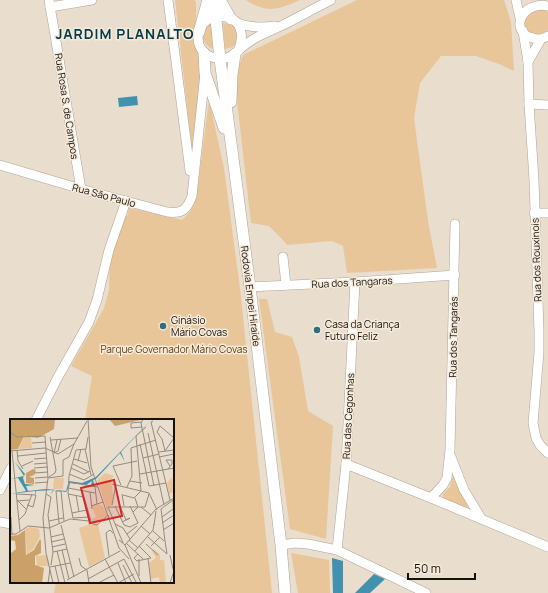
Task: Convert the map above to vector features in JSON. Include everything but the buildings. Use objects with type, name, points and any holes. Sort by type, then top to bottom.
[{"type":"main road","points":[[199,32],[208,0]]},
{"type":"main road","name":"Rodovia Empei Hiraide","points":[[214,0],[286,593]]},
{"type":"main road","points":[[220,0],[234,20]]},
{"type":"main road","points":[[232,151],[231,85],[236,52]]},
{"type":"main road","points":[[204,53],[205,72],[232,151]]},
{"type":"street","points":[[50,3],[92,0]]},
{"type":"street","points":[[168,0],[192,186]]},
{"type":"street","points":[[282,25],[250,27],[228,17],[216,16],[206,20],[203,23],[199,32],[199,43],[201,50],[210,57],[220,59],[227,58],[254,38],[282,25],[331,0]]},
{"type":"street","name":"Rua dos Rouxinois","points":[[516,0],[528,62],[534,180],[539,341],[533,423],[536,438],[540,445],[548,452]]},
{"type":"street","points":[[520,19],[525,8],[534,1],[548,6]]},
{"type":"street","name":"Rua Rosa S. de Campos","points":[[50,3],[81,189]]},
{"type":"street","points":[[234,20],[242,35],[241,42],[236,52]]},
{"type":"street","points":[[523,31],[530,38],[546,38]]},
{"type":"street","points":[[528,62],[546,38]]},
{"type":"street","points":[[192,186],[205,72]]},
{"type":"street","points":[[529,104],[548,105]]},
{"type":"street","name":"Rua São Paulo","points":[[1,163],[81,189],[173,213],[180,212],[187,208],[192,196],[192,186]]},
{"type":"street","points":[[37,419],[89,322],[108,250],[126,201]]},
{"type":"street","points":[[534,213],[548,213]]},
{"type":"street","name":"Rua dos Tangarás","points":[[431,498],[443,485],[447,478],[450,450],[456,224]]},
{"type":"street","points":[[283,257],[286,286]]},
{"type":"street","name":"Rua dos Tangaras","points":[[250,287],[356,282],[455,275]]},
{"type":"street","name":"Rua das Cegonhas","points":[[337,550],[346,464],[356,282]]},
{"type":"street","name":"Rua dos Tangarás","points":[[450,450],[453,463],[464,490],[481,518]]},
{"type":"street","points":[[346,464],[481,518],[548,547]]},
{"type":"street","points":[[0,490],[10,470]]},
{"type":"street","points":[[0,522],[10,524]]},
{"type":"street","points":[[281,545],[308,544],[337,550],[426,593]]},
{"type":"green space","points":[[175,0],[194,0],[196,2],[196,27],[193,38],[199,54],[201,72],[192,150]]},
{"type":"green space","points":[[246,0],[300,0],[285,6],[270,9],[257,6]]},
{"type":"green space","points":[[357,0],[504,0],[511,22],[514,71],[476,56],[441,56],[420,83],[414,118],[428,221],[437,268],[347,273],[343,246],[332,241],[287,245],[269,226],[251,223],[237,101],[236,74],[243,55]]},
{"type":"green space","points":[[544,9],[548,12],[548,30],[540,34],[529,32],[524,25],[528,12]]},
{"type":"green space","points":[[211,22],[213,49],[206,44],[202,36],[204,30]]},
{"type":"green space","points":[[223,23],[233,25],[238,33],[236,44],[233,47],[225,49]]},
{"type":"green space","name":"Parque Governador Mário Covas","points":[[209,100],[224,168],[240,288],[272,593],[54,593],[56,583],[174,583],[174,419],[85,419],[92,376],[71,366],[104,308],[109,290],[110,259],[125,217],[128,215],[129,208],[182,220],[189,213],[196,199]]},
{"type":"green space","points":[[259,299],[267,299],[275,332],[292,337],[299,357],[308,411],[333,426],[326,539],[290,529]]},
{"type":"green space","points":[[453,475],[456,476],[468,504],[467,507],[458,506],[443,498],[443,494],[450,487]]},
{"type":"green space","points":[[291,553],[329,560],[330,593],[298,593]]},
{"type":"water","points":[[137,96],[138,105],[119,107],[118,98]]},
{"type":"water","points":[[332,558],[343,561],[343,593],[333,593]]},
{"type":"water","points":[[374,574],[385,579],[370,593],[355,593]]},
{"type":"place","name":"Ginásio Mário Covas","points":[[163,326]]},
{"type":"place","name":"Casa da Criança Futuro Feliz","points":[[317,330]]},
{"type":"district","name":"JARDIM PLANALTO","points":[[125,34]]}]
